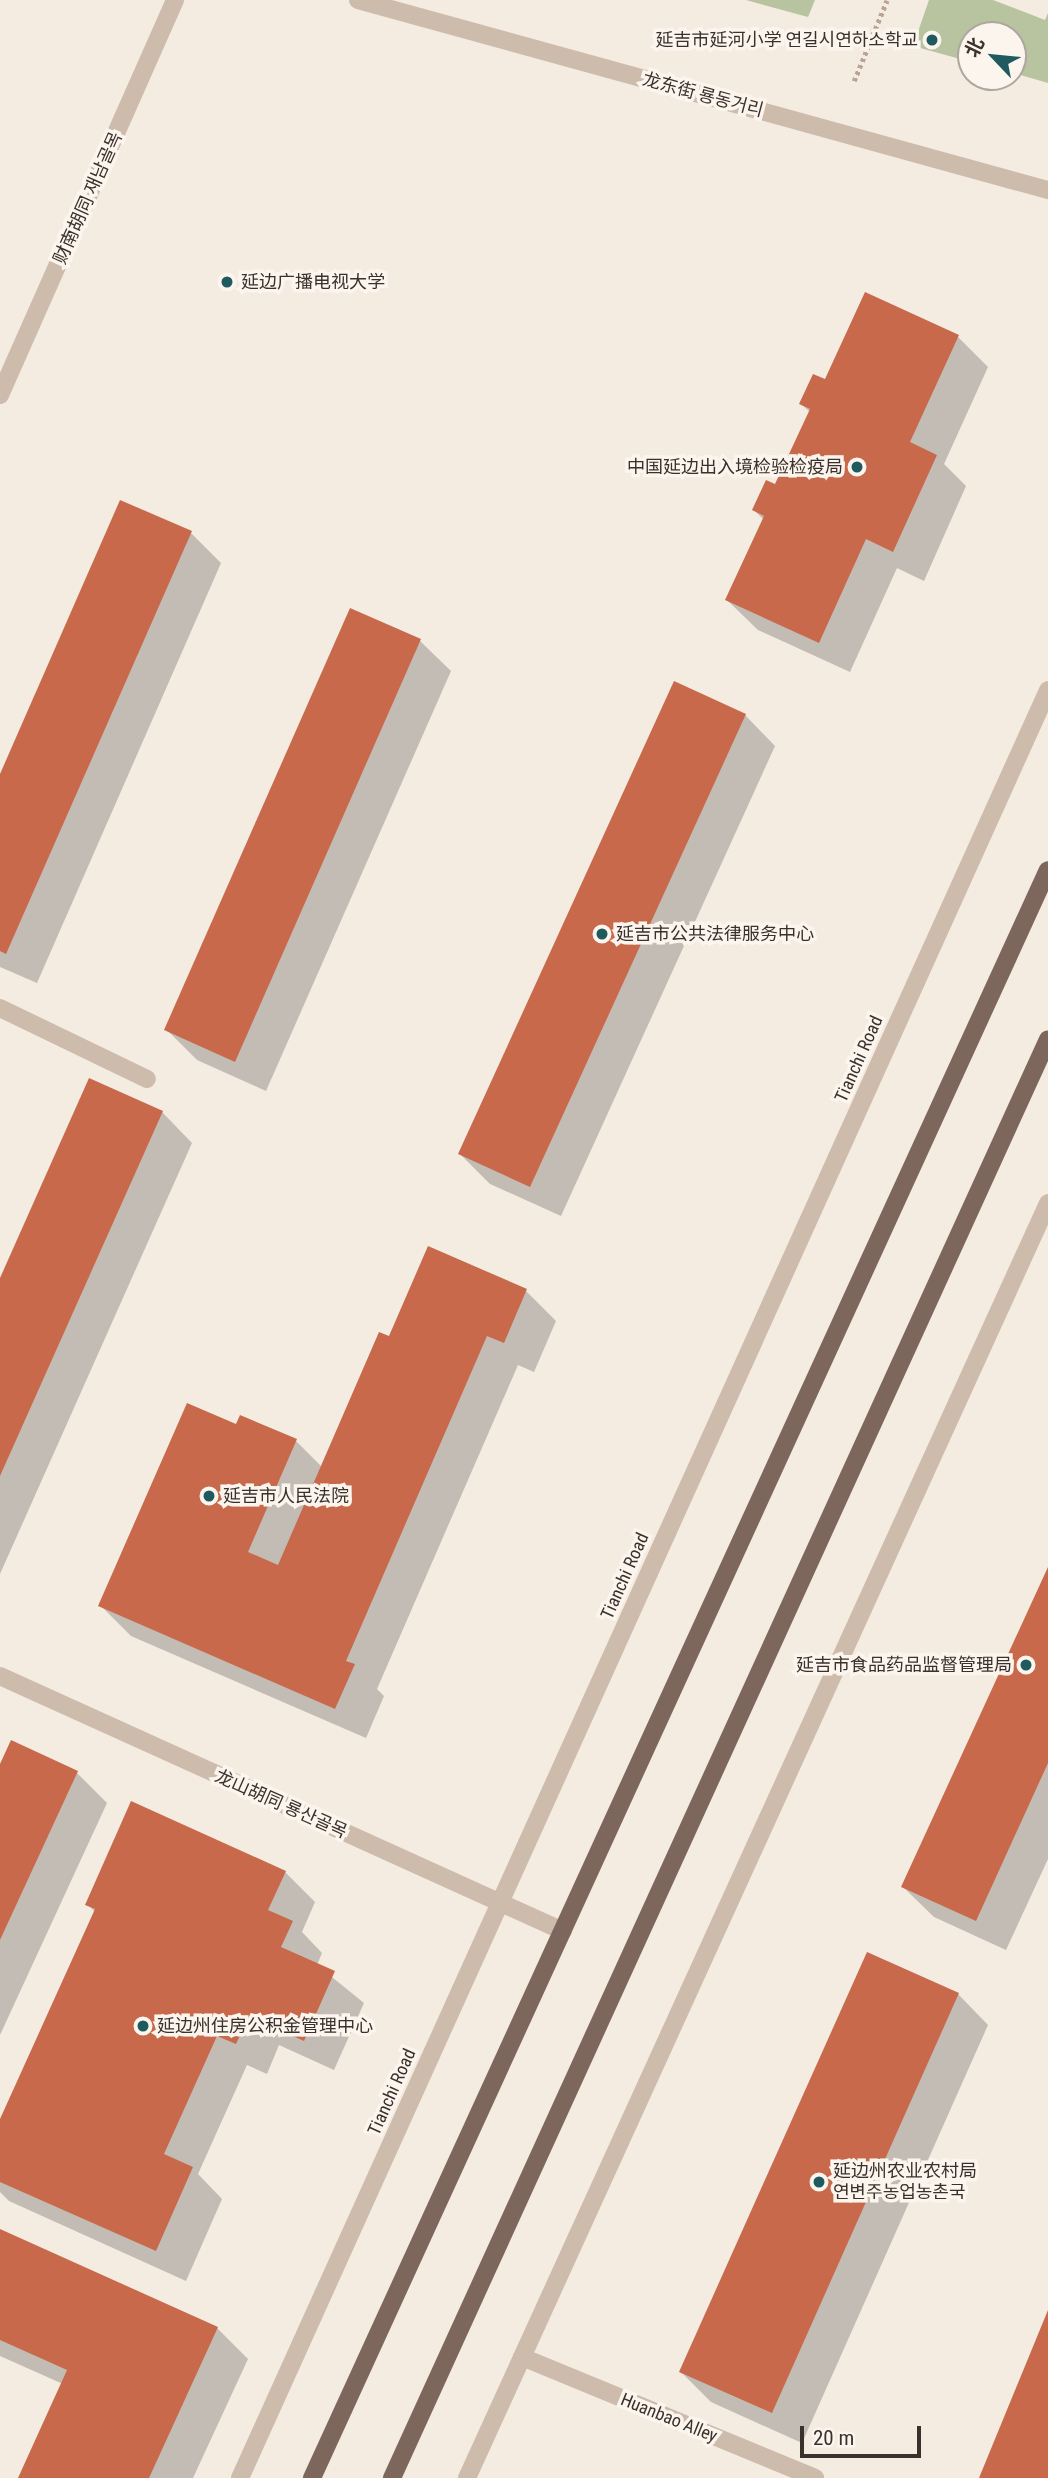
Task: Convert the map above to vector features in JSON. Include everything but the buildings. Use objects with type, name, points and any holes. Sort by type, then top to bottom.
[{"type":"main road","points":[[313,2478],[1048,870]]},
{"type":"main road","points":[[392,2478],[1048,1039]]},
{"type":"street","name":"财南胡同 재남골목","points":[[0,395],[175,0]]},
{"type":"street","name":"龙东街 룡동거리","points":[[358,0],[1048,190]]},
{"type":"street","name":"Tianchi Road","points":[[240,2478],[1048,690]]},
{"type":"street","points":[[0,1008],[147,1079]]},
{"type":"street","points":[[467,2478],[1048,1203]]},
{"type":"street","name":"龙山胡同 룡산골목","points":[[0,1676],[563,1931]]},
{"type":"street","name":"Huanbao Alley","points":[[522,2357],[815,2478]]},
{"type":"path","points":[[854,81],[887,0]]},
{"type":"green space","points":[[746,0],[815,0],[808,17]]},
{"type":"green space","points":[[929,0],[993,0],[1045,20],[1048,13],[1048,83],[1027,77],[1027,21],[957,21],[957,58],[913,46]]},
{"type":"place","name":"延吉市延河小学 연길시연하소학교","points":[[932,40]]},
{"type":"place","name":"延边广播电视大学","points":[[227,282]]},
{"type":"place","name":"中国延边出入境检验检疫局","points":[[857,467]]},
{"type":"place","name":"延吉市公共法律服务中心","points":[[602,934]]},
{"type":"place","name":"延吉市人民法院","points":[[209,1496]]},
{"type":"place","name":"延吉市食品药品监督管理局","points":[[1026,1665]]},
{"type":"place","name":"延边州住房公积金管理中心","points":[[143,2026]]},
{"type":"place","name":"延边州农业农村局 연변주농업농촌국","points":[[819,2182]]}]
